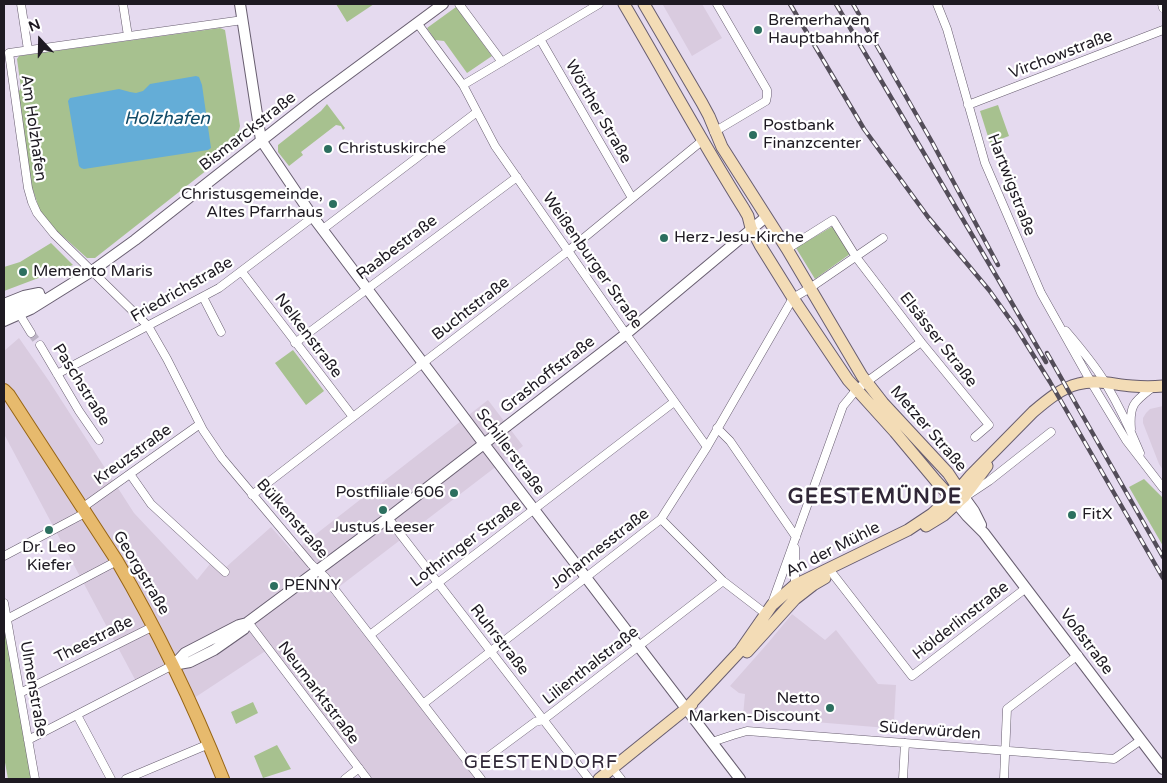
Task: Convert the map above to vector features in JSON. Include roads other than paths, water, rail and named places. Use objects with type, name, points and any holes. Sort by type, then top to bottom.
[{"type":"main road","points":[[624,4],[718,168],[744,209],[751,228],[793,298],[848,380],[862,386],[862,376],[787,249],[722,148],[702,103],[644,4]]},
{"type":"main road","points":[[703,140],[714,132]]},
{"type":"main road","name":"An der Mühle","points":[[687,708],[740,651],[769,609],[795,586],[831,571],[908,530],[958,497],[1009,436],[1042,404],[1060,392],[1080,383],[1091,382],[1158,387]]},
{"type":"main road","name":"Georgstraße","points":[[4,383],[6,393],[116,561],[154,626],[209,744],[223,779]]},
{"type":"main road","name":"Metzer Straße","points":[[862,386],[883,402],[948,473],[958,497]]},
{"type":"main road","name":"An der Mühle","points":[[599,779],[702,696],[748,651],[795,599],[831,571]]},
{"type":"street","points":[[21,4],[28,50]]},
{"type":"street","points":[[123,4],[128,36]]},
{"type":"street","points":[[240,4],[260,140]]},
{"type":"street","name":"Bismarckstraße","points":[[4,321],[20,315],[72,284],[135,240],[260,140],[443,4]]},
{"type":"street","points":[[459,4],[502,62]]},
{"type":"street","points":[[463,85],[599,4]]},
{"type":"street","points":[[714,132],[766,101],[767,96],[767,90],[717,4]]},
{"type":"street","name":"Hartwigstraße","points":[[937,4],[947,29],[984,162],[1041,293],[1126,440],[1144,462]]},
{"type":"street","points":[[1162,4],[1163,8]]},
{"type":"street","name":"Am Holzhafen","points":[[92,271],[54,234],[37,213],[32,202],[28,188],[9,53],[243,20]]},
{"type":"street","name":"Weißenburger Straße","points":[[418,24],[463,85],[496,146],[516,177],[707,447]]},
{"type":"street","name":"Virchowstraße","points":[[968,105],[1163,30]]},
{"type":"street","name":"Wörther Straße","points":[[540,39],[632,198]]},
{"type":"street","points":[[4,88],[13,87]]},
{"type":"street","points":[[322,229],[477,112]]},
{"type":"street","name":"Schillerstraße","points":[[260,140],[322,229],[740,779]]},
{"type":"street","name":"Buchtstraße","points":[[252,495],[568,251],[703,140]]},
{"type":"street","name":"Raabestraße","points":[[295,343],[516,177]]},
{"type":"street","name":"Friedrichstraße","points":[[57,374],[204,297],[242,272],[313,217]]},
{"type":"street","name":"Grashoffstraße","points":[[173,665],[185,653],[239,624],[248,622],[388,518],[626,334],[766,217]]},
{"type":"street","name":"Elsässer Straße","points":[[787,249],[833,220],[856,257],[988,426],[975,437]]},
{"type":"street","points":[[793,298],[883,238]]},
{"type":"street","name":"Bülkenstraße","points":[[92,271],[148,326],[200,424],[222,458],[310,564],[325,577],[481,779]]},
{"type":"street","name":"Nelkenstraße","points":[[242,272],[353,418]]},
{"type":"street","name":"Bismarckstraße","points":[[4,313],[72,284]]},
{"type":"street","name":"Bismarckstraße","points":[[4,304],[24,296],[57,290]]},
{"type":"street","points":[[204,297],[221,332]]},
{"type":"street","name":"Johannesstraße","points":[[423,704],[661,519],[707,447],[793,298]]},
{"type":"street","points":[[20,315],[31,333]]},
{"type":"street","name":"Hartwigstraße","points":[[1053,315],[1085,354],[1105,383],[1132,433],[1144,462]]},
{"type":"street","points":[[661,519],[723,581],[769,609],[843,406],[862,386],[921,342]]},
{"type":"street","name":"Paschstraße","points":[[40,345],[79,411],[99,440]]},
{"type":"street","points":[[1132,433],[1131,414],[1134,404],[1139,398],[1158,387]]},
{"type":"street","name":"Lothringer Straße","points":[[370,635],[674,402]]},
{"type":"street","name":"Kreuzstraße","points":[[4,556],[83,511],[130,474],[200,424]]},
{"type":"street","points":[[718,428],[730,441],[796,539],[795,599]]},
{"type":"street","name":"An der Mühle","points":[[958,497],[989,481],[1051,432]]},
{"type":"street","points":[[1144,462],[1163,488]]},
{"type":"street","points":[[130,474],[151,504],[225,572]]},
{"type":"street","name":"Voßstraße","points":[[958,497],[974,512],[984,533],[1162,765]]},
{"type":"street","name":"Ruhrstraße","points":[[388,518],[589,779]]},
{"type":"street","points":[[7,619],[116,561]]},
{"type":"street","name":"Hölderlinstraße","points":[[831,571],[912,676],[1026,588]]},
{"type":"street","name":"Lilienthalstraße","points":[[473,768],[535,722],[543,720],[723,581]]},
{"type":"street","name":"Ulmenstraße","points":[[4,603],[35,779]]},
{"type":"street","name":"Neumarktstraße","points":[[248,622],[367,779]]},
{"type":"street","name":"Theestraße","points":[[20,693],[154,626]]},
{"type":"street","points":[[1004,779],[1007,709],[1078,655]]},
{"type":"street","points":[[28,740],[173,665]]},
{"type":"street","points":[[77,715],[111,779]]},
{"type":"street","name":"Süderwürden","points":[[712,742],[747,731],[1114,759],[1141,740]]},
{"type":"street","points":[[903,779],[905,743]]},
{"type":"street","points":[[126,779],[209,744]]},
{"type":"street","points":[[345,779],[359,768]]},
{"type":"street","points":[[613,769],[621,779]]},
{"type":"water","name":"Holzhafen","points":[[199,77],[202,85],[211,148],[84,169],[79,166],[68,101],[70,98],[119,89],[136,93],[143,91],[150,84]]},
{"type":"tunnel","points":[[31,333],[40,345]]},
{"type":"railway","points":[[790,4],[864,129],[928,217],[989,290],[1017,329],[1050,382],[1163,578]]},
{"type":"railway","points":[[836,4],[1046,362]]},
{"type":"railway","points":[[853,4],[932,142],[998,265]]},
{"type":"railway","points":[[1047,353],[1163,557]]},
{"type":"place","name":"Bremerhaven Hauptbahnhof","points":[[758,30]]},
{"type":"place","name":"Postbank Finanzcenter","points":[[753,135]]},
{"type":"place","name":"Christuskirche","points":[[328,149]]},
{"type":"place","name":"Christusgemeinde, Altes Pfarrhaus","points":[[333,204]]},
{"type":"place","name":"Herz-Jesu-Kirche","points":[[664,238]]},
{"type":"place","name":"Memento Maris","points":[[23,272]]},
{"type":"place","name":"Postfiliale 606","points":[[454,493]]},
{"type":"place","name":"Justus Leeser","points":[[383,510]]},
{"type":"place","name":"FitX","points":[[1072,515]]},
{"type":"place","name":"Dr. Leo Kiefer","points":[[49,530]]},
{"type":"place","name":"PENNY","points":[[274,586]]},
{"type":"place","name":"Netto Marken-Discount","points":[[830,708]]},
{"type":"district","name":"GEESTEMÜNDE","points":[[875,497]]},
{"type":"district","name":"GEESTENDORF","points":[[541,763]]}]
